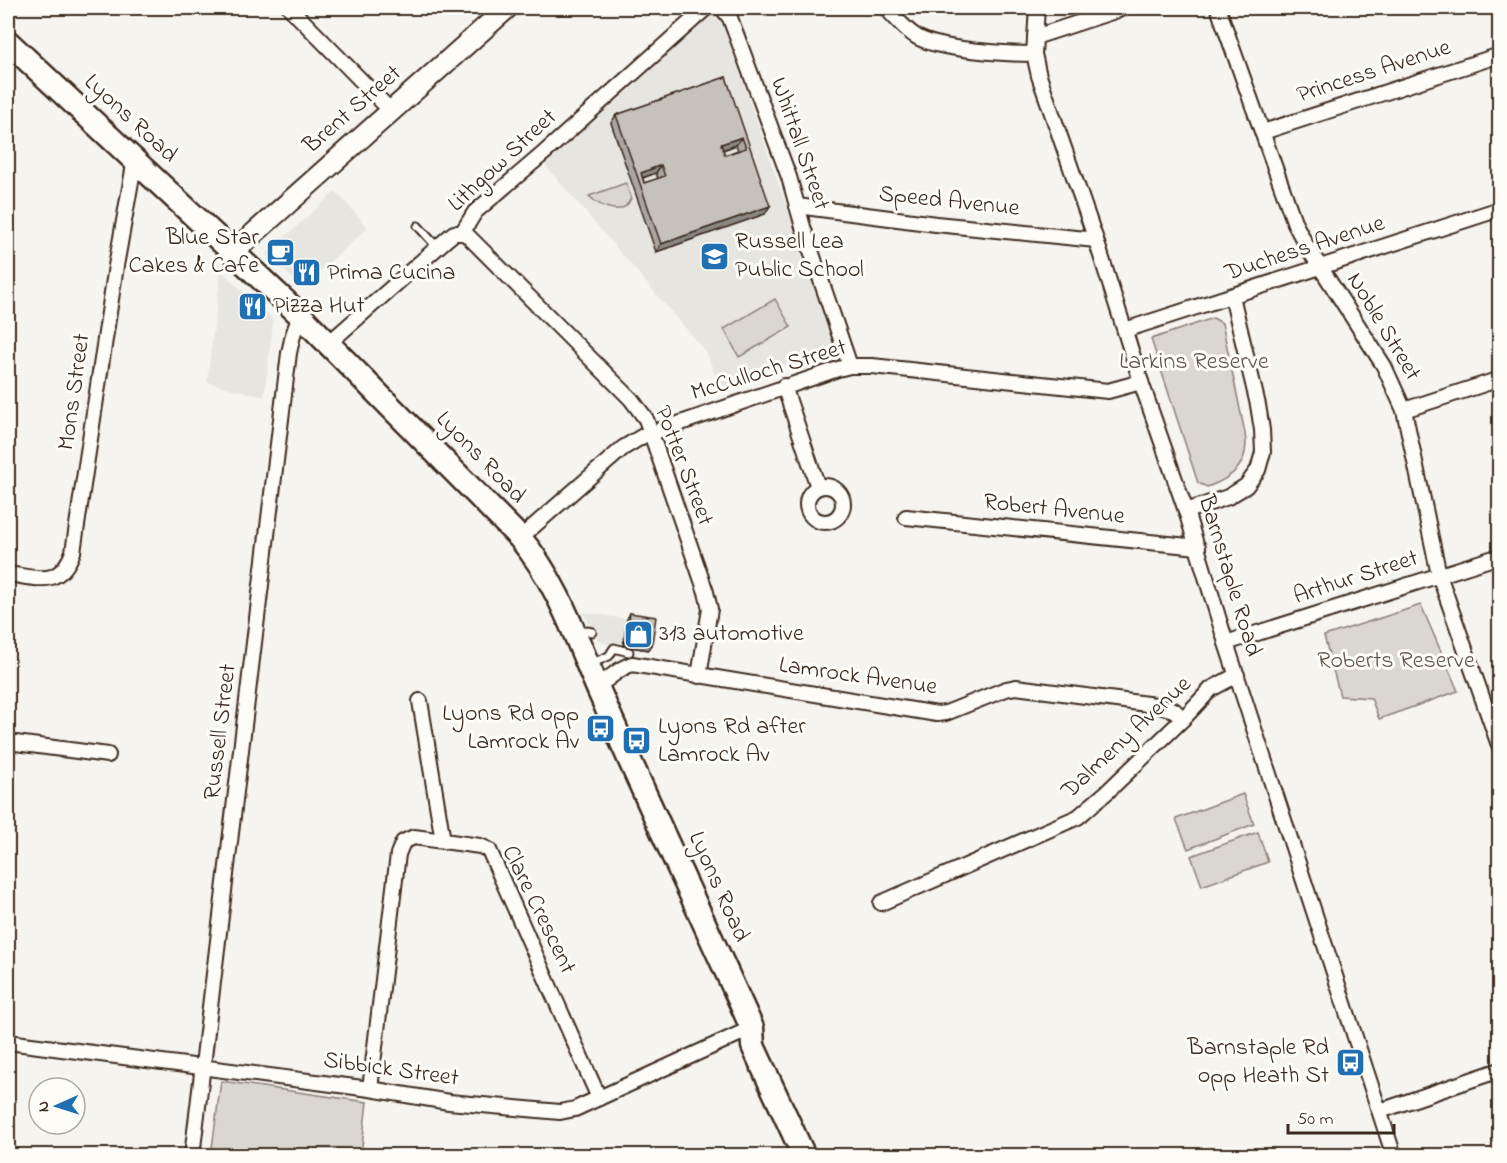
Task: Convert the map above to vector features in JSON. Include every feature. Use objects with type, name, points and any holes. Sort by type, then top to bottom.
[{"type":"main road","name":"Brent Street","points":[[233,252],[507,8]]},
{"type":"main road","name":"Lyons Road","points":[[8,42],[329,343],[534,555],[582,630],[588,665],[752,1028],[753,1046],[804,1155]]},
{"type":"main road","name":"Lyons Road","points":[[752,1028],[766,1040],[819,1155]]},
{"type":"street","points":[[290,8],[391,111]]},
{"type":"street","name":"Lithgow Street","points":[[329,343],[454,233],[462,233],[475,212],[706,8]]},
{"type":"street","name":"Whittall Street","points":[[722,8],[734,28],[789,177],[850,366]]},
{"type":"street","points":[[886,8],[915,36],[931,43],[1034,54]]},
{"type":"street","name":"Barnstaple Road","points":[[1037,8],[1034,54],[1039,76],[1198,547],[1226,643],[1394,1155]]},
{"type":"street","points":[[1035,37],[1124,8]]},
{"type":"street","name":"Noble Street","points":[[1218,8],[1295,224],[1320,268],[1384,366],[1404,410],[1439,575],[1500,748]]},
{"type":"street","name":"Princess Avenue","points":[[1263,132],[1500,55]]},
{"type":"street","name":"Mons Street","points":[[8,574],[48,578],[59,574],[68,566],[73,552],[116,266],[135,159]]},
{"type":"street","name":"Speed Avenue","points":[[797,206],[936,224],[1096,240]]},
{"type":"street","name":"Duchess Avenue","points":[[1125,330],[1500,209]]},
{"type":"street","name":"Potter Street","points":[[462,233],[466,234],[639,408],[652,433],[710,609],[699,676]]},
{"type":"street","points":[[1186,511],[1228,497],[1246,486],[1258,470],[1263,452],[1258,405],[1232,296]]},
{"type":"street","name":"Russell Street","points":[[192,1155],[289,353],[300,315]]},
{"type":"street","name":"McCulloch Street","points":[[520,538],[624,448],[652,433],[784,386],[850,366],[872,366],[1108,391],[1141,382]]},
{"type":"street","points":[[1404,410],[1500,379]]},
{"type":"street","points":[[784,386],[818,487]]},
{"type":"street","name":"Robert Avenue","points":[[906,517],[1198,547]]},
{"type":"street","name":"Arthur Street","points":[[1226,643],[1500,556]]},
{"type":"street","name":"Lamrock Avenue","points":[[597,686],[610,679],[622,668],[632,664],[937,714],[946,713],[1016,687],[1155,705],[1174,710],[1183,718]]},
{"type":"street","name":"Dalmeny Avenue","points":[[881,903],[1078,817],[1107,792],[1210,689],[1237,675]]},
{"type":"street","points":[[420,701],[443,841]]},
{"type":"street","points":[[8,742],[108,755]]},
{"type":"street","name":"Clare Crescent","points":[[370,1089],[398,854],[403,842],[414,837],[480,846],[489,850],[599,1098]]},
{"type":"street","name":"Sibbick Street","points":[[8,1042],[203,1066],[449,1102],[560,1112],[575,1109],[752,1028]]},
{"type":"street","points":[[1380,1111],[1500,1070]]},
{"type":"lane","points":[[418,226],[437,248]]},
{"type":"lane","points":[[588,665],[609,656],[614,648],[629,652]]},
{"type":"shaded area","name":"Russell Lea Public School","points":[[713,14],[720,16],[836,348],[719,387],[707,353],[544,164]]},
{"type":"shaded area","points":[[336,191],[368,228],[302,287],[266,254]]},
{"type":"shaded area","points":[[221,271],[271,317],[273,323],[264,397],[207,382]]},
{"type":"shaded area","points":[[583,612],[653,623],[649,650],[603,643],[598,640]]},
{"type":"green space","points":[[626,183],[631,198],[623,208],[605,207],[589,196]]},
{"type":"green space","points":[[775,299],[791,327],[739,357],[724,329]]},
{"type":"green space","name":"Larkins Reserve","points":[[1213,318],[1222,323],[1246,444],[1245,453],[1238,468],[1225,479],[1207,487],[1198,483],[1151,339]]},
{"type":"green space","name":"Roberts Reserve","points":[[1421,605],[1458,691],[1379,719],[1371,698],[1340,696],[1324,636]]},
{"type":"green space","points":[[1243,794],[1254,824],[1188,849],[1176,819]]},
{"type":"green space","points":[[1258,832],[1268,862],[1202,886],[1191,856]]},
{"type":"green space","points":[[221,1081],[367,1102],[361,1155],[211,1155]]},
{"type":"building","points":[[726,77],[770,206],[661,244],[616,115]],"holes":[[[742,137],[746,148],[725,155],[721,144]],[[661,165],[665,176],[644,183],[641,173]]]},
{"type":"building","name":"313 automotive","points":[[630,613],[656,617],[652,644],[626,640]]},
{"type":"place","name":"Blue Star Cakes & Cafe","points":[[280,252]]},
{"type":"place","name":"Russell Lea Public School","points":[[714,256]]},
{"type":"place","name":"Prima Cucina","points":[[306,273]]},
{"type":"place","name":"Pizza Hut","points":[[252,306]]},
{"type":"place","name":"313 automotive","points":[[638,634]]},
{"type":"place","name":"Lyons Rd opp Lamrock Av","points":[[600,728]]},
{"type":"place","name":"Lyons Rd after Lamrock Av","points":[[637,741]]},
{"type":"place","name":"Barnstaple Rd opp Heath St","points":[[1350,1062]]}]
